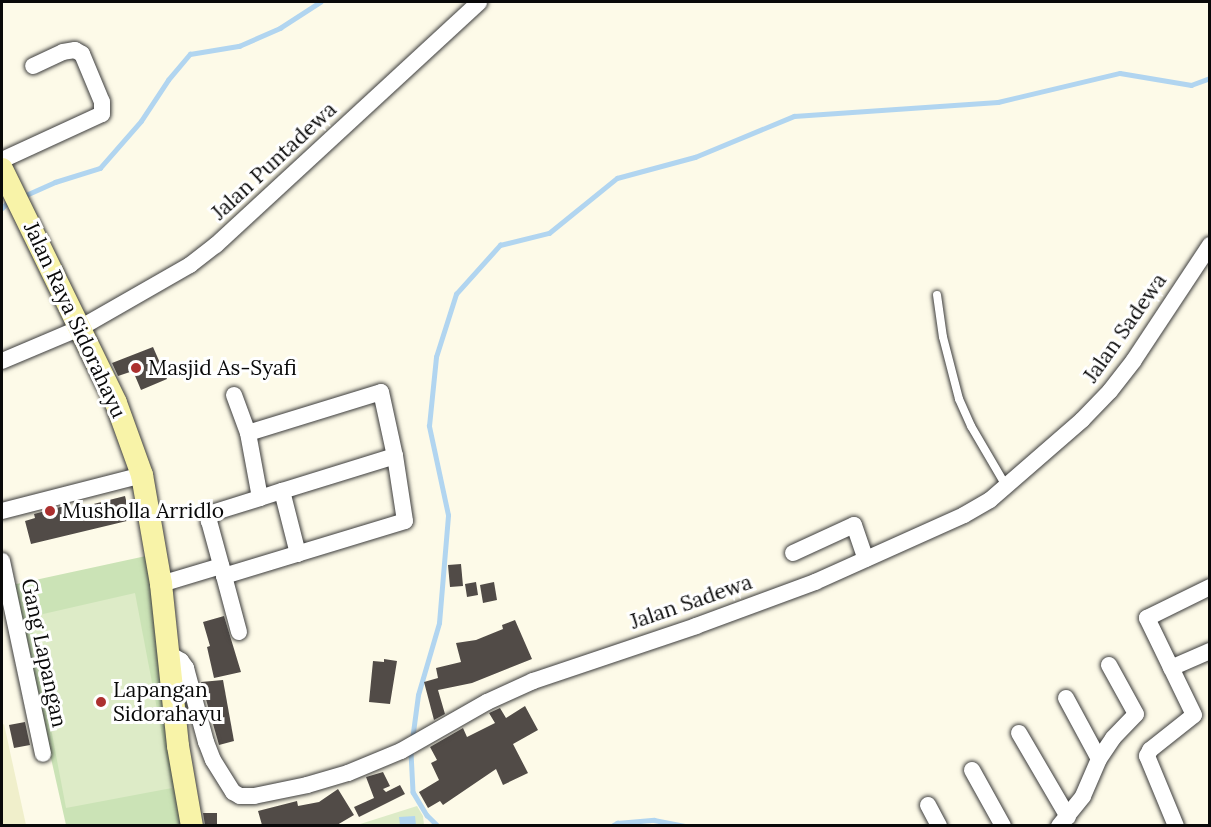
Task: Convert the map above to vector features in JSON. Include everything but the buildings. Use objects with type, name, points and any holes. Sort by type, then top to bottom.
[{"type":"main road","name":"Jalan Raya Sidorahayu","points":[[2,169],[116,403],[142,475],[161,584],[178,746],[192,825]]},
{"type":"street","name":"Jalan Puntadewa","points":[[2,361],[80,328],[189,265],[216,245],[479,2]]},
{"type":"street","points":[[2,160],[102,114],[102,102],[82,54],[75,50],[63,52],[33,66]]},
{"type":"street","name":"Jalan Sadewa","points":[[170,654],[181,661],[186,668],[213,760],[233,792],[240,796],[285,791],[328,780],[401,751],[487,702],[533,681],[696,626],[815,582],[964,515],[990,500],[1082,420],[1110,391],[1134,360],[1209,245]]},
{"type":"street","points":[[161,584],[298,554],[405,521],[395,456],[381,393],[248,433]]},
{"type":"street","points":[[234,395],[248,433],[260,498]]},
{"type":"street","points":[[239,632],[209,521],[212,513],[395,456]]},
{"type":"street","points":[[2,511],[142,475]]},
{"type":"street","points":[[282,491],[298,554]]},
{"type":"street","points":[[793,553],[854,525],[866,559]]},
{"type":"street","name":"Gang Lapangan","points":[[2,561],[43,754]]},
{"type":"street","points":[[1176,825],[1147,756],[1150,750],[1194,715],[1147,618],[1209,587]]},
{"type":"street","points":[[1171,668],[1209,651]]},
{"type":"street","points":[[1019,734],[1064,821],[1083,796],[1099,759],[1113,738],[1136,714],[1108,665]]},
{"type":"street","points":[[1066,698],[1099,759]]},
{"type":"street","points":[[972,770],[1004,825]]},
{"type":"street","points":[[928,805],[939,825]]},
{"type":"lane","points":[[938,295],[943,337],[959,399],[971,426],[1006,486]]},
{"type":"green space","name":"Lapangan Sidorahayu","points":[[146,556],[184,825],[66,825],[12,585]]},
{"type":"green space","name":"Lapangan Sidorahayu","points":[[135,593],[172,788],[66,808],[30,617]]},
{"type":"green space","points":[[4,724],[26,825],[2,825],[2,725]]},
{"type":"green space","points":[[417,806],[423,816],[424,825],[354,826]]},
{"type":"water","points":[[415,816],[416,825],[400,825],[399,817]]},
{"type":"waterway","points":[[26,195],[55,182],[100,168],[141,121],[168,80],[190,54],[239,46],[280,28],[320,2]]},
{"type":"waterway","points":[[412,740],[418,695],[439,623],[448,515],[429,426],[436,357],[456,294],[500,245],[549,233],[617,178],[695,157],[794,116],[998,102],[1120,73],[1191,85],[1210,78]]},
{"type":"waterway","points":[[2,208],[6,204]]},
{"type":"waterway","points":[[411,752],[413,792],[427,815],[438,826]]},
{"type":"waterway","points":[[612,826],[617,823],[654,820],[684,826]]},
{"type":"place","name":"Masjid As-Syafi","points":[[136,368]]},
{"type":"place","name":"Musholla Arridlo","points":[[50,511]]},
{"type":"place","name":"Lapangan Sidorahayu","points":[[101,702]]}]
